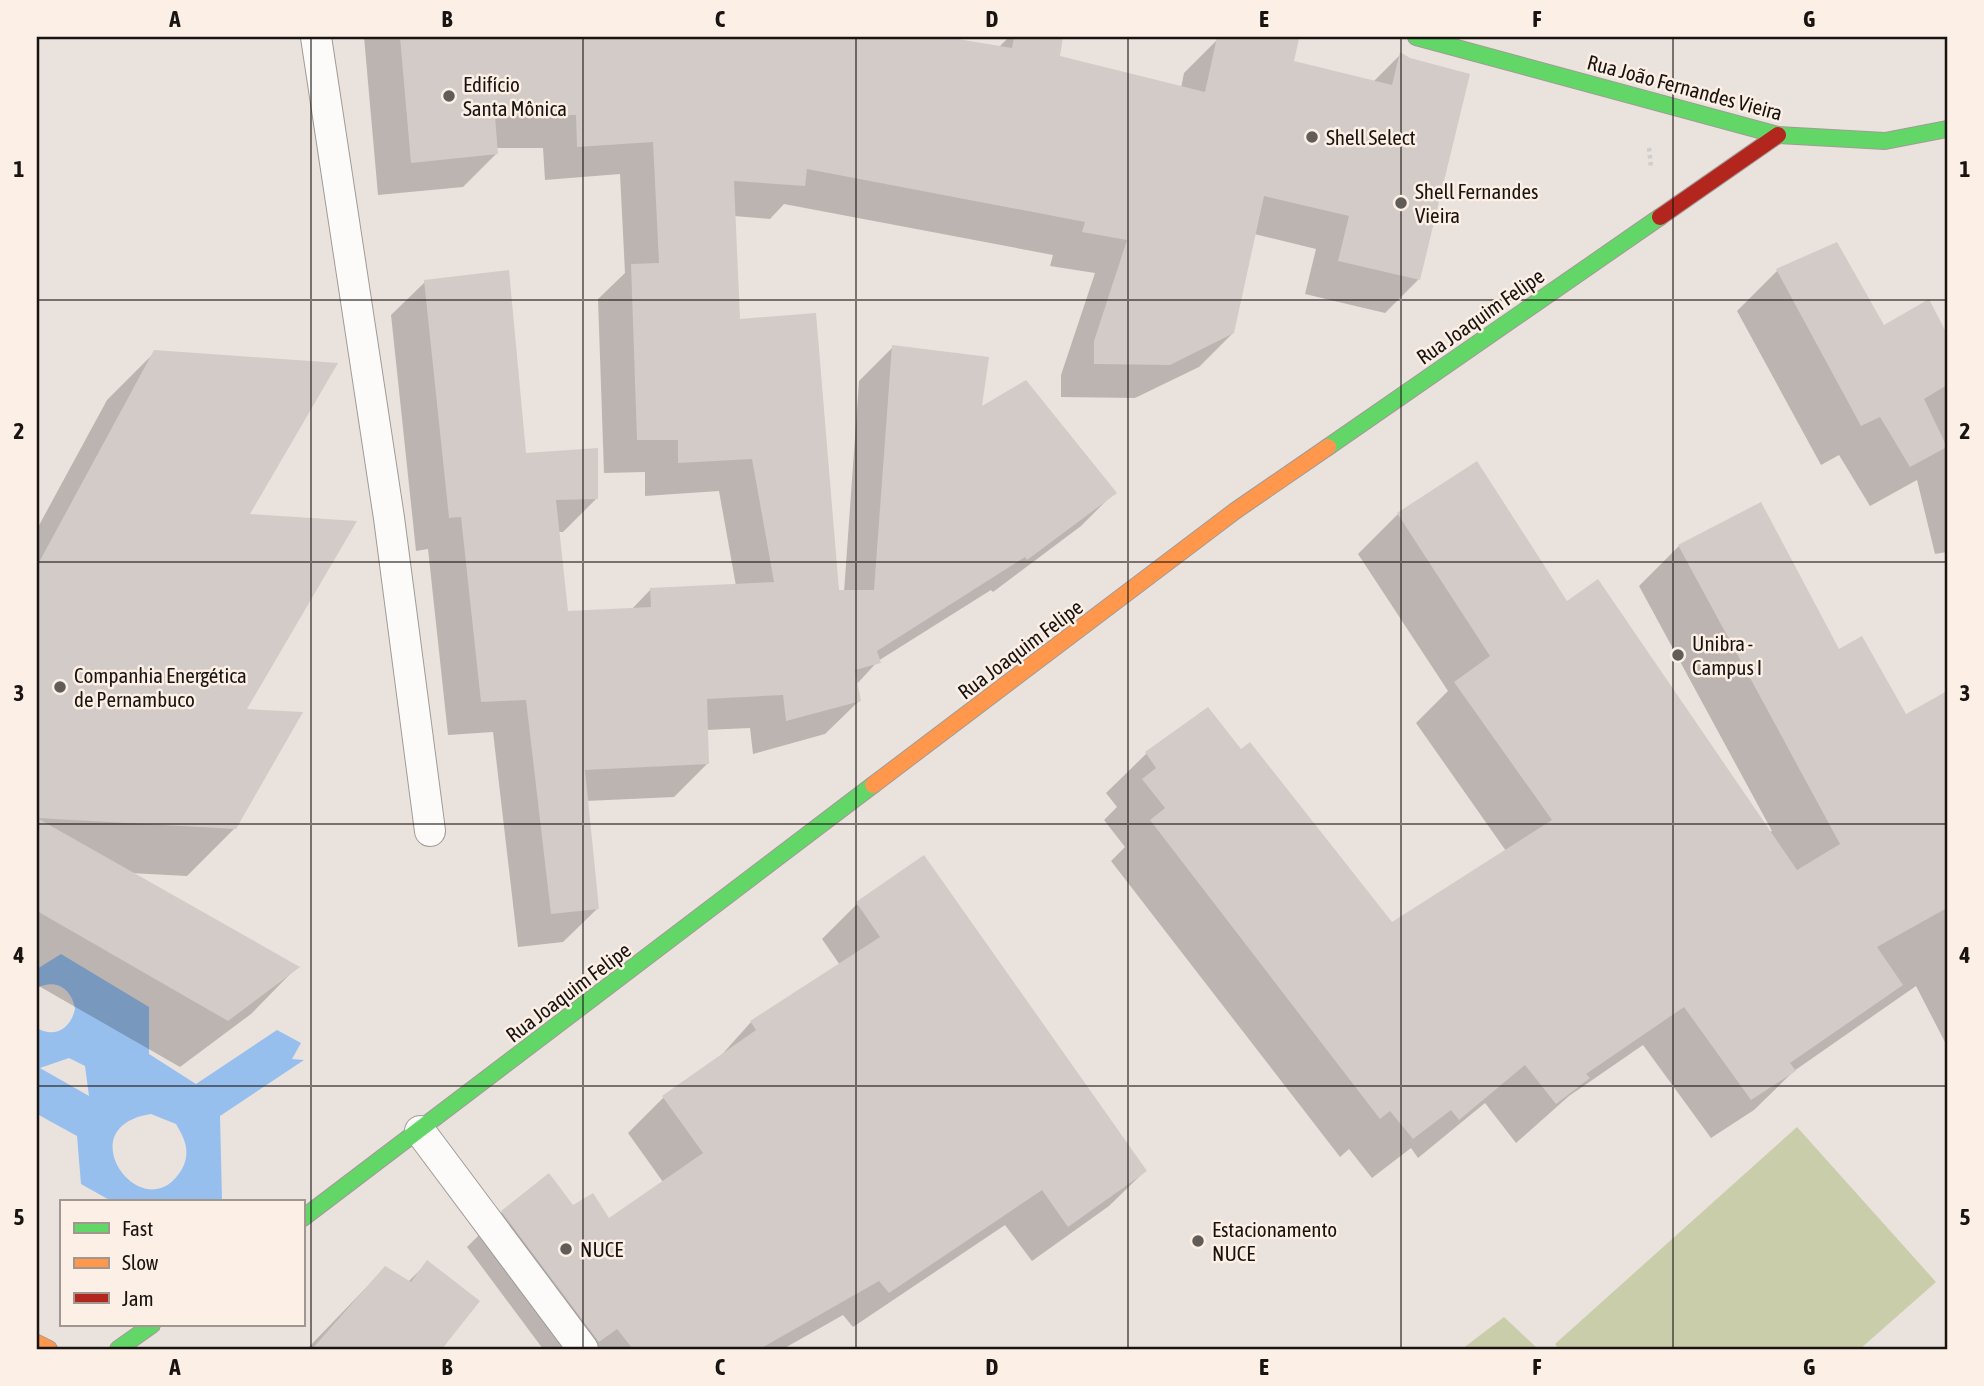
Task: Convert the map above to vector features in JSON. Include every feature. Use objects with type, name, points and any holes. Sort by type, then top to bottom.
[{"type":"main road","name":"Rua João Fernandes Vieira","points":[[1416,37],[1778,135],[1885,141],[1947,130]]},
{"type":"main road","name":"Rua Joaquim Felipe","points":[[304,1217],[1236,511],[1778,135]]},
{"type":"main road","points":[[118,1349],[151,1326]]},
{"type":"main road","points":[[37,1343],[49,1349]]},
{"type":"lane","points":[[316,37],[389,518],[430,831]]},
{"type":"lane","points":[[420,1131],[583,1349]]},
{"type":"path","points":[[1645,99],[1642,115],[1653,189],[1648,225]]},
{"type":"green space","points":[[1797,1127],[1936,1282],[1860,1349],[1559,1349],[1555,1344]]},
{"type":"green space","points":[[1504,1317],[1538,1349],[1462,1349]]},
{"type":"water","points":[[61,954],[149,1007],[149,1054],[196,1084],[277,1030],[301,1043],[292,1059],[304,1060],[220,1116],[222,1199],[109,1200],[81,1184],[77,1136],[37,1114],[37,1028],[50,1032],[61,1030],[70,1022],[75,1009],[70,996],[62,987],[51,984],[37,988],[37,969]],"holes":[[[69,1058],[85,1066],[89,1096],[40,1068]],[[151,1114],[176,1124],[186,1151],[182,1169],[167,1186],[149,1189],[133,1183],[120,1170],[113,1154],[114,1137],[126,1123]]]},
{"type":"building","points":[[400,37],[945,37],[1012,48],[1014,37],[1063,37],[1060,56],[1205,92],[1217,37],[1299,39],[1294,61],[1392,85],[1400,52],[1410,58],[1470,74],[1420,280],[1338,261],[1349,216],[1264,196],[1234,333],[1170,365],[1094,364],[1094,341],[1127,240],[1082,232],[1085,222],[807,169],[805,186],[734,181],[740,319],[816,313],[839,590],[874,590],[892,345],[989,357],[982,406],[1026,380],[1117,493],[1027,560],[1025,557],[877,651],[881,663],[855,670],[861,701],[786,721],[783,695],[707,699],[709,764],[585,770],[599,909],[551,914],[526,700],[481,702],[461,517],[449,518],[424,280],[509,270],[526,453],[598,448],[598,499],[556,500],[568,611],[651,607],[650,588],[774,582],[752,459],[678,463],[678,440],[637,440],[631,264],[659,263],[653,142],[577,147],[576,115],[495,116],[498,154],[411,163]]},
{"type":"building","points":[[1837,242],[1884,325],[1929,299],[1947,334],[1947,385],[1924,399],[1947,447],[1910,467],[1880,417],[1861,426],[1776,269]]},
{"type":"building","name":"Companhia Energética de Pernambuco","points":[[154,350],[338,363],[250,514],[357,521],[247,709],[303,712],[236,829],[37,818],[37,566]]},
{"type":"building","points":[[1477,461],[1567,601],[1598,579],[1797,870],[1840,844],[1678,545],[1761,502],[1839,649],[1862,636],[1906,714],[1947,691],[1947,908],[1877,947],[1903,985],[1790,1063],[1796,1071],[1751,1100],[1684,1007],[1586,1074],[1590,1078],[1556,1104],[1525,1065],[1459,1120],[1451,1110],[1413,1139],[1390,1111],[1380,1119],[1150,820],[1165,808],[1142,779],[1156,768],[1145,752],[1208,707],[1241,749],[1250,742],[1392,922],[1552,820],[1454,682],[1490,656],[1397,513]]},
{"type":"building","points":[[37,818],[300,967],[228,1021],[37,911]]},
{"type":"building","points":[[924,855],[1147,1171],[1068,1227],[1042,1190],[889,1293],[879,1281],[760,1349],[633,1349],[617,1329],[599,1342],[501,1211],[549,1173],[573,1205],[593,1193],[609,1218],[703,1153],[662,1096],[756,1030],[750,1021],[880,937],[856,902]]},
{"type":"building","points":[[427,1260],[480,1301],[442,1349],[312,1349],[385,1266],[411,1282]]},
{"type":"traffic: fast","points":[[1416,37],[1778,135],[1885,141],[1947,129]]},
{"type":"traffic: fast","points":[[1328,447],[1660,217]]},
{"type":"traffic: fast","points":[[304,1217],[873,785]]},
{"type":"traffic: fast","points":[[118,1349],[151,1326]]},
{"type":"traffic: slow","points":[[873,785],[1235,511],[1328,447]]},
{"type":"traffic: slow","points":[[37,1343],[49,1349]]},
{"type":"traffic: jam","points":[[1660,217],[1778,135]]},
{"type":"place","name":"Edifício Santa Mônica","points":[[449,96]]},
{"type":"place","name":"Shell Select","points":[[1312,137]]},
{"type":"place","name":"Shell Fernandes Vieira","points":[[1401,203]]},
{"type":"place","name":"Unibra - Campus I","points":[[1678,655]]},
{"type":"place","name":"Companhia Energética de Pernambuco","points":[[60,687]]},
{"type":"place","name":"Estacionamento NUCE","points":[[1198,1241]]},
{"type":"place","name":"NUCE","points":[[566,1249]]}]
